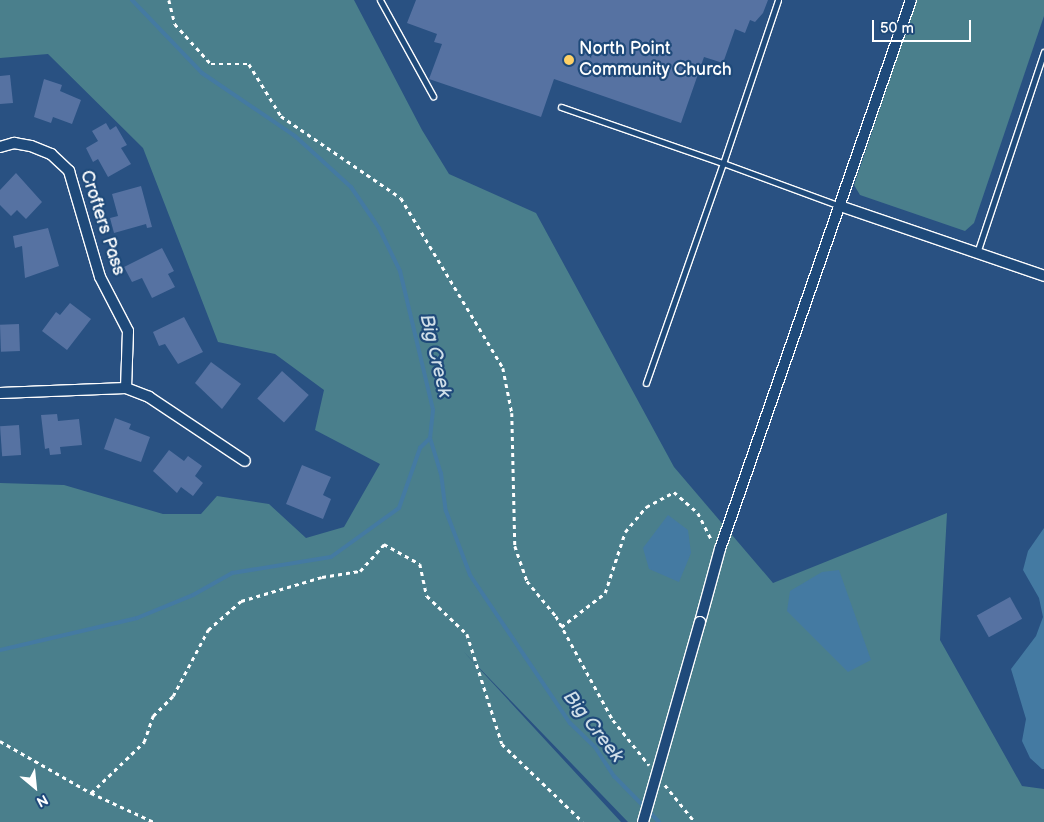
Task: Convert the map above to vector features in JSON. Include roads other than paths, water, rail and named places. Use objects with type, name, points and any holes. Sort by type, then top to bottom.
[{"type":"street","points":[[643,822],[720,549],[911,0]]},
{"type":"street","name":"Crofters Pass","points":[[0,147],[14,143],[31,146],[51,154],[69,171],[100,277],[128,331],[126,388]]},
{"type":"street","points":[[840,206],[1044,276]]},
{"type":"street","points":[[0,393],[126,388],[149,397],[245,461]]},
{"type":"lane","points":[[380,0],[433,96]]},
{"type":"lane","points":[[646,383],[778,0]]},
{"type":"lane","points":[[977,254],[1044,52]]},
{"type":"lane","points":[[560,107],[723,163],[840,206]]},
{"type":"water","points":[[668,515],[688,530],[691,553],[679,582],[649,569],[643,548]]},
{"type":"water","points":[[1044,528],[1044,769],[1042,769],[1030,758],[1022,741],[1026,719],[1011,669],[1036,636],[1043,617],[1039,598],[1023,570],[1028,551]]},
{"type":"water","points":[[839,570],[871,660],[848,672],[787,611],[790,591],[822,572]]},
{"type":"waterway","name":"Big Creek","points":[[132,0],[202,73],[295,136],[351,187],[379,228],[400,271],[433,410],[430,438],[441,473],[446,511],[470,575],[570,723],[595,747],[614,776],[659,822]]},
{"type":"waterway","points":[[0,650],[137,618],[193,595],[232,573],[331,557],[399,508],[420,448],[430,438]]},
{"type":"place","name":"North Point Community Church","points":[[569,60]]}]
